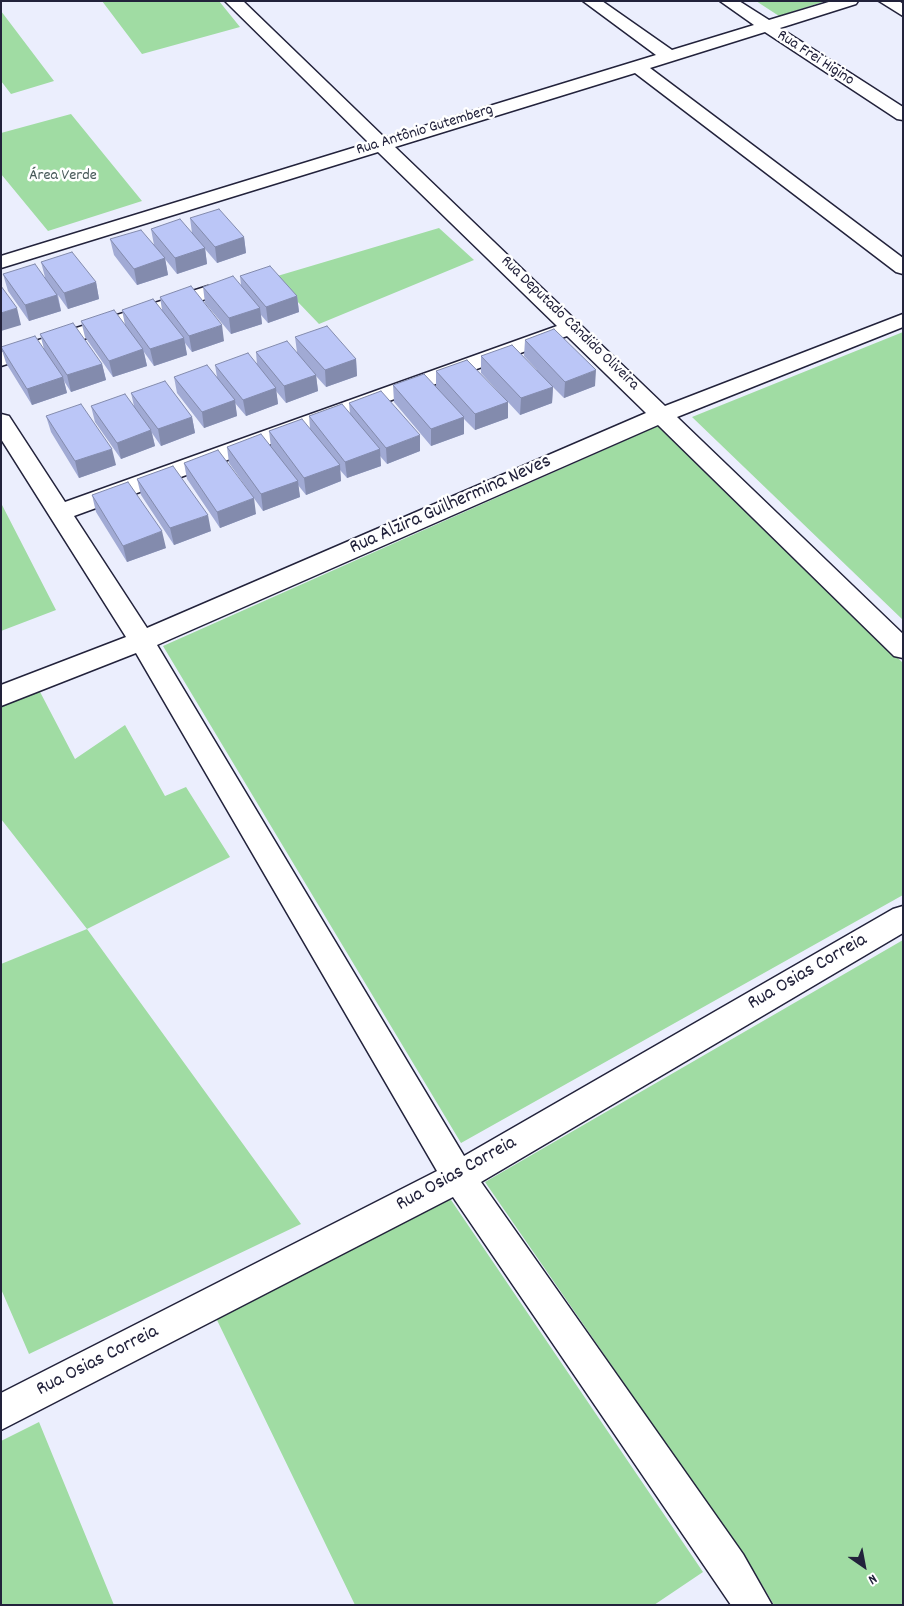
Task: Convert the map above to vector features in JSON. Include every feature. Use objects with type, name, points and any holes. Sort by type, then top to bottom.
[{"type":"street","name":"Rua Deputado Cândido Oliveira","points":[[233,1],[903,649]]},
{"type":"street","points":[[591,1],[669,56]]},
{"type":"street","name":"Rua Frei Higino","points":[[728,1],[903,115]]},
{"type":"street","name":"Rua Antônio Gutemberg","points":[[1,262],[850,1]]},
{"type":"street","points":[[887,1],[903,11]]},
{"type":"street","points":[[637,66],[903,268]]},
{"type":"street","points":[[1,359],[208,292]]},
{"type":"street","name":"Rua Alzira Guilhermina Neves","points":[[1,696],[142,641],[662,415],[903,320]]},
{"type":"street","points":[[60,512],[572,327]]},
{"type":"street","points":[[1,421],[142,641],[458,1177],[730,1567],[754,1605]]},
{"type":"street","name":"Rua Osias Correia","points":[[1,1412],[458,1177],[903,918]]},
{"type":"green space","points":[[102,1],[219,1],[240,27],[142,54]]},
{"type":"green space","points":[[756,1],[826,1],[779,16]]},
{"type":"green space","points":[[1,11],[54,81],[11,94],[1,81]]},
{"type":"green space","name":"Área Verde","points":[[71,114],[142,201],[48,231],[1,174],[1,133]]},
{"type":"green space","points":[[439,228],[474,260],[319,324],[274,277]]},
{"type":"green space","points":[[903,332],[903,620],[692,417]]},
{"type":"green space","points":[[660,425],[903,663],[903,895],[461,1143],[163,646]]},
{"type":"green space","points":[[1,503],[56,610],[1,631]]},
{"type":"green space","points":[[38,688],[75,759],[125,725],[165,796],[186,787],[230,857],[87,929],[1,819],[1,703]]},
{"type":"green space","points":[[87,929],[301,1224],[29,1354],[1,1289],[1,964]]},
{"type":"green space","points":[[903,940],[903,1605],[774,1605],[755,1573],[485,1182]]},
{"type":"green space","points":[[449,1197],[703,1572],[654,1605],[355,1605],[216,1318]]},
{"type":"green space","points":[[39,1422],[114,1605],[1,1605],[1,1441]]},
{"type":"building","points":[[219,209],[244,237],[215,247],[190,218]]},
{"type":"building","points":[[180,219],[205,248],[175,258],[151,229]]},
{"type":"building","points":[[141,230],[165,258],[134,269],[110,239]]},
{"type":"building","points":[[72,252],[96,282],[64,293],[41,262]]},
{"type":"building","points":[[35,264],[57,295],[25,305],[3,274]]},
{"type":"building","points":[[270,266],[297,296],[266,307],[240,276]]},
{"type":"building","points":[[233,276],[260,308],[229,318],[203,287]]},
{"type":"building","points":[[1,286],[17,308],[1,313]]},
{"type":"building","points":[[191,286],[222,325],[189,336],[160,297]]},
{"type":"building","points":[[153,299],[184,338],[150,349],[122,310]]},
{"type":"building","points":[[114,310],[143,349],[109,361],[81,321]]},
{"type":"building","points":[[73,323],[102,364],[67,375],[40,334]]},
{"type":"building","points":[[327,326],[356,359],[325,370],[295,337]]},
{"type":"building","points":[[554,329],[596,370],[565,382],[525,340]]},
{"type":"building","points":[[35,336],[63,377],[27,389],[1,347]]},
{"type":"building","points":[[287,341],[316,375],[284,386],[256,352]]},
{"type":"building","points":[[512,345],[553,387],[521,398],[481,356]]},
{"type":"building","points":[[248,353],[276,388],[243,400],[215,365]]},
{"type":"building","points":[[467,360],[508,402],[475,414],[436,371]]},
{"type":"building","points":[[207,365],[235,400],[202,412],[174,377]]},
{"type":"building","points":[[424,374],[464,417],[431,429],[393,385]]},
{"type":"building","points":[[165,381],[192,417],[158,429],[131,393]]},
{"type":"building","points":[[381,391],[420,435],[386,448],[349,403]]},
{"type":"building","points":[[125,394],[151,430],[117,443],[91,406]]},
{"type":"building","points":[[81,404],[112,449],[75,461],[46,416]]},
{"type":"building","points":[[342,404],[380,449],[345,462],[309,416]]},
{"type":"building","points":[[302,419],[340,465],[304,478],[269,431]]},
{"type":"building","points":[[261,434],[298,481],[261,494],[227,447]]},
{"type":"building","points":[[218,450],[254,498],[217,512],[184,463]]},
{"type":"building","points":[[173,466],[208,515],[170,528],[137,479]]},
{"type":"building","points":[[128,482],[162,531],[123,546],[92,495]]}]
